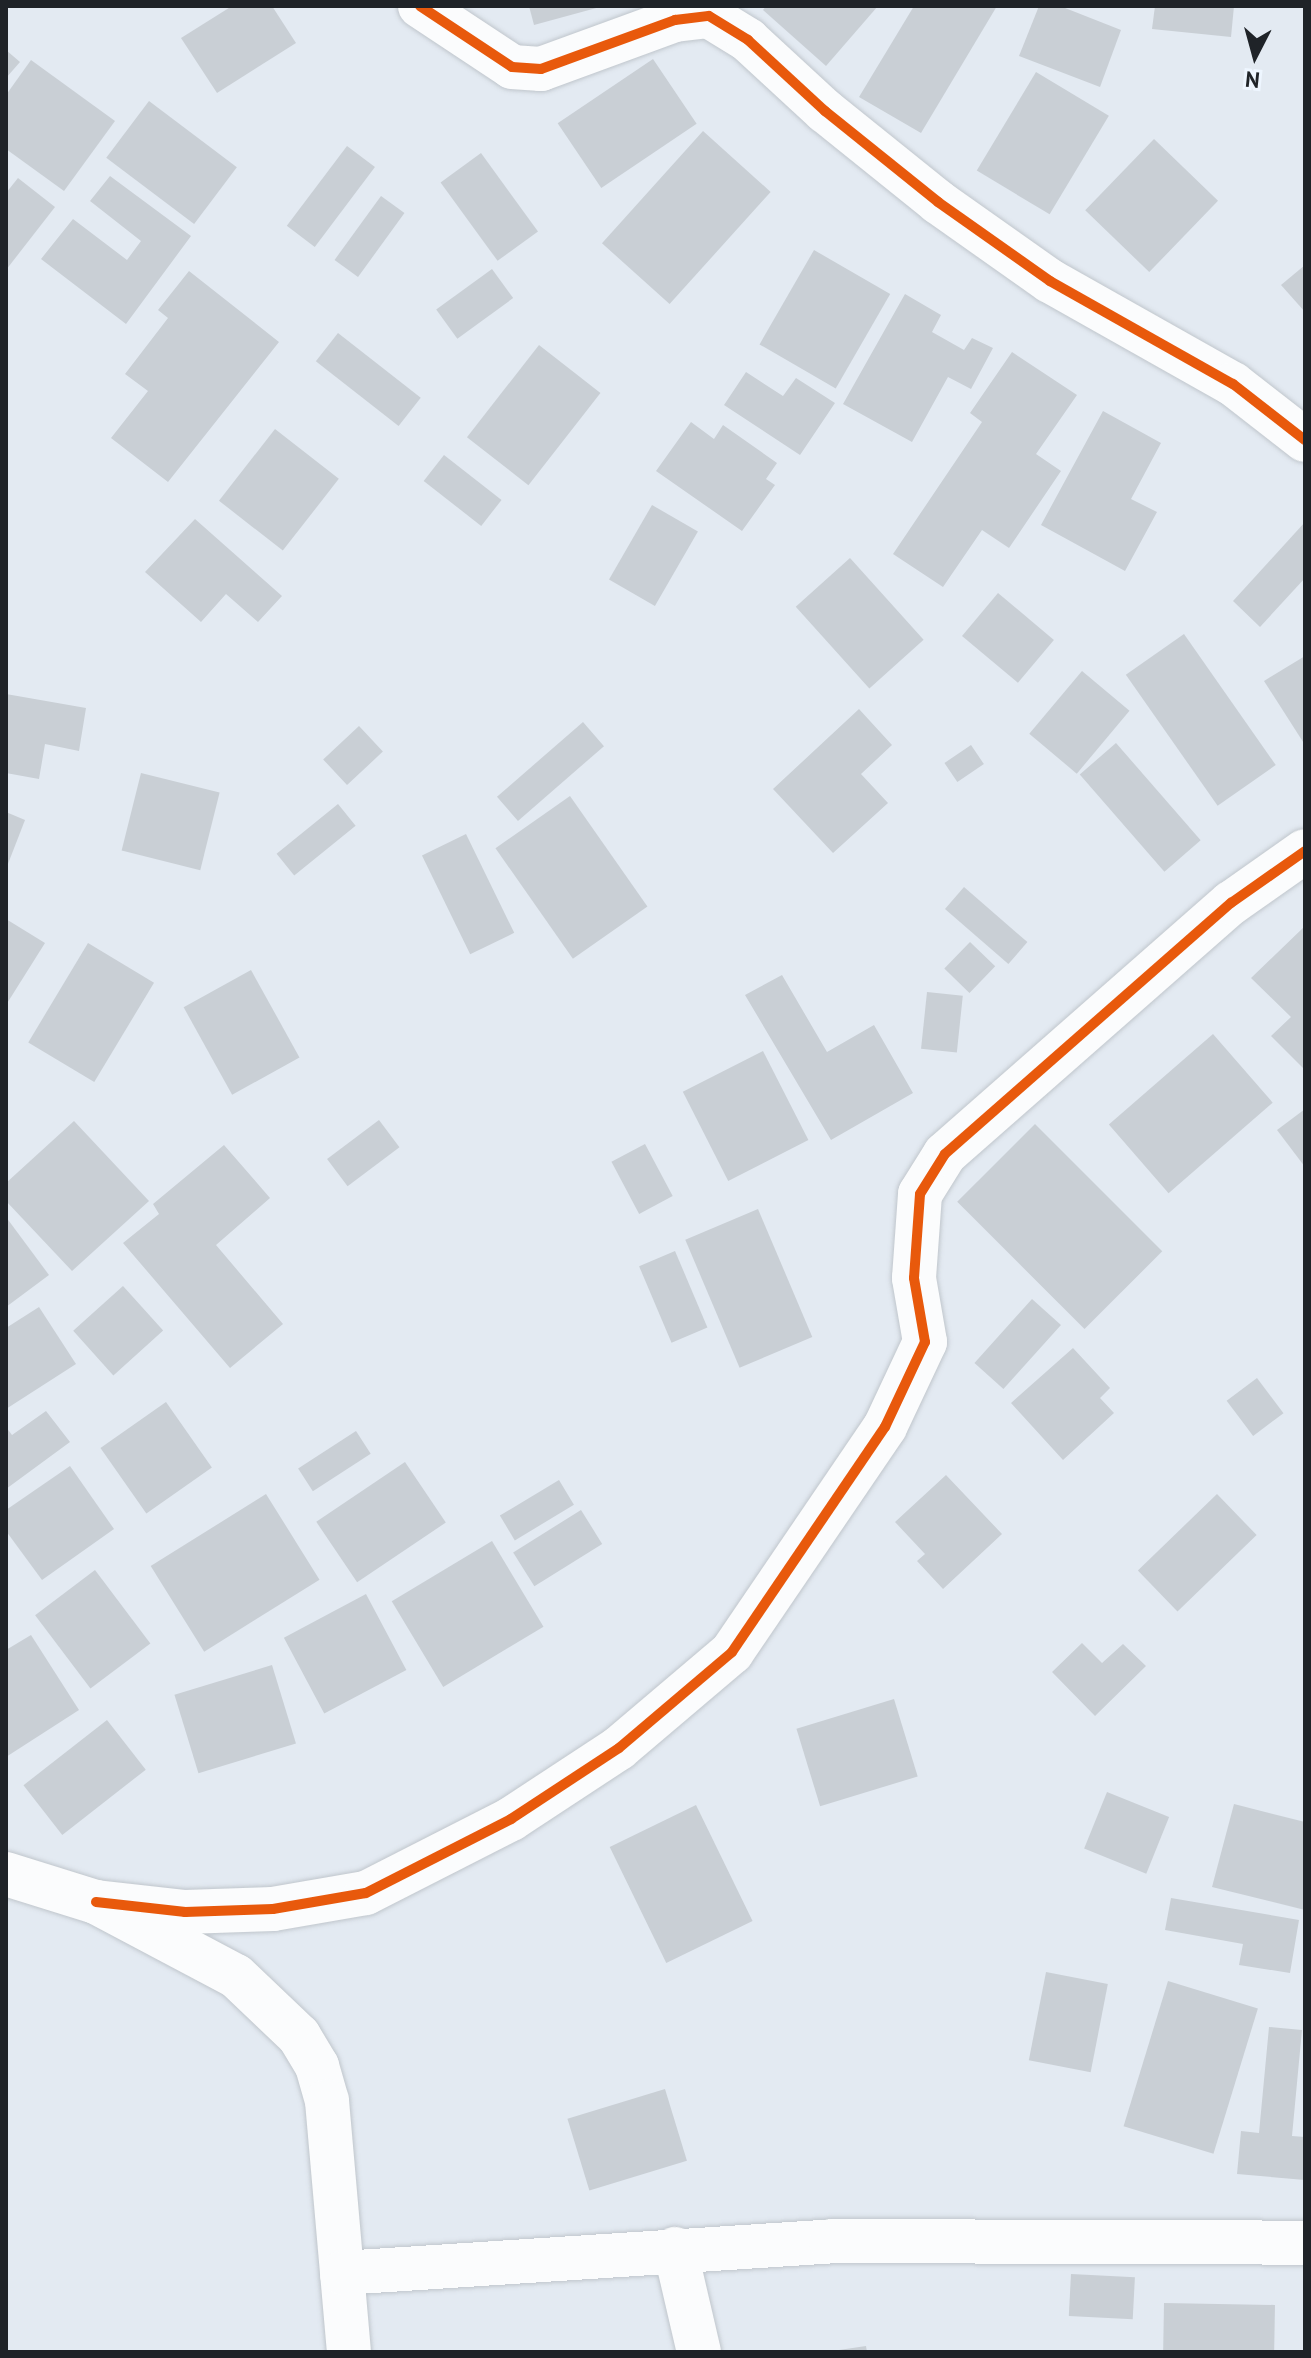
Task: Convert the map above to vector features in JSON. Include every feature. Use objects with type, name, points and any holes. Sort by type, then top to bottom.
[{"type":"street","points":[[420,6],[512,67],[541,69],[675,20],[709,16],[748,40],[825,111],[938,202],[1050,281],[1233,384],[1305,440]]},
{"type":"street","points":[[96,1902],[185,1912],[273,1909],[366,1893],[511,1819],[619,1748],[732,1652],[885,1427],[925,1342],[914,1278],[920,1194],[945,1154],[1231,903],[1305,851]]},
{"type":"street","points":[[6,1874],[96,1902],[236,1976],[299,2036],[317,2066],[327,2101],[349,2352]]},
{"type":"street","points":[[342,2273],[675,2249],[975,2239],[1305,2243]]},
{"type":"street","points":[[675,2249],[699,2352]]},
{"type":"building","points":[[232,6],[272,6],[296,43],[217,93],[181,38]]},
{"type":"building","points":[[529,6],[600,6],[600,7],[534,25]]},
{"type":"building","points":[[766,6],[878,6],[826,66],[763,10]]},
{"type":"building","points":[[914,6],[997,6],[921,133],[859,97]]},
{"type":"building","points":[[1039,6],[1060,6],[1121,30],[1100,87],[1019,56]]},
{"type":"building","points":[[1155,6],[1234,6],[1231,37],[1152,29]]},
{"type":"building","points":[[6,50],[20,62],[6,78]]},
{"type":"building","points":[[653,59],[697,124],[601,188],[558,123]]},
{"type":"building","points":[[31,60],[115,121],[64,191],[6,149],[6,95]]},
{"type":"building","points":[[1036,72],[1109,116],[1050,214],[977,171]]},
{"type":"building","points":[[149,101],[237,167],[194,224],[106,158]]},
{"type":"building","points":[[703,131],[771,192],[670,304],[602,243]]},
{"type":"building","points":[[1154,139],[1218,201],[1149,272],[1085,210]]},
{"type":"building","points":[[347,146],[375,167],[315,247],[287,226]]},
{"type":"building","points":[[481,153],[538,231],[498,261],[441,182]]},
{"type":"building","points":[[110,176],[191,236],[126,324],[41,259],[73,219],[127,260],[141,241],[90,201]]},
{"type":"building","points":[[18,178],[55,207],[6,270],[6,193]]},
{"type":"building","points":[[381,196],[404,213],[358,277],[335,260]]},
{"type":"building","points":[[814,250],[890,294],[836,388],[760,344]]},
{"type":"building","points":[[1305,265],[1305,312],[1281,285]]},
{"type":"building","points":[[492,269],[513,298],[457,339],[436,310]]},
{"type":"building","points":[[189,271],[279,342],[168,482],[111,438],[148,391],[125,374],[168,318],[158,310]]},
{"type":"building","points":[[905,294],[941,315],[932,332],[964,350],[972,338],[993,348],[971,389],[948,377],[912,442],[843,404]]},
{"type":"building","points":[[338,333],[421,398],[399,426],[316,361]]},
{"type":"building","points":[[539,345],[600,393],[528,485],[467,437]]},
{"type":"building","points":[[1012,352],[1077,395],[1036,454],[1061,471],[1009,548],[982,530],[943,587],[893,554],[982,422],[970,413]]},
{"type":"building","points":[[746,372],[783,396],[796,378],[835,403],[800,455],[724,405]]},
{"type":"building","points":[[1103,411],[1161,443],[1131,499],[1157,512],[1125,571],[1041,525]]},
{"type":"building","points":[[691,422],[714,439],[723,425],[777,463],[766,479],[775,485],[742,531],[656,471]]},
{"type":"building","points":[[275,429],[339,479],[283,551],[219,501]]},
{"type":"building","points":[[444,455],[502,500],[481,526],[424,481]]},
{"type":"building","points":[[652,505],[698,532],[655,606],[609,579]]},
{"type":"building","points":[[195,519],[282,596],[258,622],[226,594],[201,622],[145,572]]},
{"type":"building","points":[[1305,522],[1305,578],[1260,627],[1233,601]]},
{"type":"building","points":[[850,558],[924,640],[869,689],[796,607]]},
{"type":"building","points":[[998,593],[1054,640],[1018,683],[962,636]]},
{"type":"building","points":[[1184,634],[1276,765],[1218,806],[1126,675]]},
{"type":"building","points":[[1305,656],[1305,745],[1264,681]]},
{"type":"building","points":[[1082,671],[1129,711],[1077,774],[1029,734]]},
{"type":"building","points":[[6,694],[86,708],[79,751],[45,744],[39,779],[6,773]]},
{"type":"building","points":[[859,709],[892,745],[861,774],[888,803],[833,853],[773,789]]},
{"type":"building","points":[[583,722],[604,746],[518,821],[497,797]]},
{"type":"building","points":[[359,726],[383,752],[347,785],[323,759]]},
{"type":"building","points":[[1116,743],[1201,840],[1164,872],[1080,774]]},
{"type":"building","points":[[971,745],[984,764],[957,782],[944,763]]},
{"type":"building","points":[[141,773],[220,793],[200,870],[122,851]]},
{"type":"building","points":[[570,796],[647,907],[573,959],[495,848]]},
{"type":"building","points":[[338,804],[356,826],[294,875],[277,854]]},
{"type":"building","points":[[6,812],[25,820],[6,869]]},
{"type":"building","points":[[466,834],[514,933],[470,954],[422,855]]},
{"type":"building","points":[[964,887],[1027,942],[1008,964],[945,909]]},
{"type":"building","points":[[6,919],[45,943],[6,1005]]},
{"type":"building","points":[[1305,926],[1305,1070],[1271,1036],[1291,1017],[1251,978]]},
{"type":"building","points":[[970,942],[995,966],[969,993],[944,969]]},
{"type":"building","points":[[88,943],[154,983],[94,1082],[28,1042]]},
{"type":"building","points":[[251,970],[299,1057],[232,1095],[184,1007]]},
{"type":"building","points":[[782,975],[827,1052],[874,1025],[913,1093],[831,1140],[745,995]]},
{"type":"building","points":[[927,992],[963,996],[957,1052],[921,1049]]},
{"type":"building","points":[[1213,1034],[1273,1103],[1169,1193],[1109,1125]]},
{"type":"building","points":[[763,1051],[808,1140],[728,1181],[683,1092]]},
{"type":"building","points":[[1305,1109],[1305,1167],[1277,1130]]},
{"type":"building","points":[[379,1120],[399,1147],[348,1186],[327,1159]]},
{"type":"building","points":[[74,1121],[149,1201],[72,1271],[6,1201],[6,1183]]},
{"type":"building","points":[[1035,1124],[1162,1251],[1084,1329],[957,1202]]},
{"type":"building","points":[[645,1144],[673,1196],[639,1214],[611,1162]]},
{"type":"building","points":[[224,1145],[270,1198],[216,1245],[283,1324],[230,1368],[123,1243],[159,1214],[153,1204]]},
{"type":"building","points":[[758,1209],[812,1337],[740,1368],[685,1240]]},
{"type":"building","points":[[6,1217],[49,1275],[6,1307]]},
{"type":"building","points":[[675,1251],[707,1327],[672,1343],[639,1266]]},
{"type":"building","points":[[123,1286],[163,1331],[113,1375],[73,1331]]},
{"type":"building","points":[[1032,1299],[1061,1325],[1003,1389],[974,1363]]},
{"type":"building","points":[[39,1307],[76,1364],[6,1409],[6,1328]]},
{"type":"building","points":[[1073,1348],[1110,1388],[1100,1398],[1114,1413],[1063,1460],[1011,1403]]},
{"type":"building","points":[[1257,1378],[1283,1413],[1253,1436],[1227,1401]]},
{"type":"building","points":[[166,1402],[212,1468],[146,1513],[100,1448]]},
{"type":"building","points":[[46,1411],[70,1442],[6,1489],[6,1427],[12,1435]]},
{"type":"building","points":[[356,1431],[371,1454],[313,1491],[298,1469]]},
{"type":"building","points":[[405,1462],[446,1523],[357,1582],[316,1522]]},
{"type":"building","points":[[70,1466],[114,1529],[42,1580],[6,1531],[6,1510]]},
{"type":"building","points":[[946,1475],[1002,1534],[943,1589],[917,1561],[925,1554],[895,1522]]},
{"type":"building","points":[[559,1480],[574,1505],[515,1540],[500,1516]]},
{"type":"building","points":[[266,1494],[320,1580],[204,1652],[151,1566]]},
{"type":"building","points":[[1217,1494],[1257,1535],[1177,1611],[1138,1570]]},
{"type":"building","points":[[581,1510],[602,1544],[534,1586],[513,1552]]},
{"type":"building","points":[[492,1541],[544,1627],[443,1687],[392,1601]]},
{"type":"building","points":[[95,1570],[150,1643],[90,1689],[35,1615]]},
{"type":"building","points":[[366,1594],[406,1670],[324,1714],[284,1638]]},
{"type":"building","points":[[31,1635],[79,1710],[6,1757],[6,1650]]},
{"type":"building","points":[[1082,1643],[1102,1663],[1123,1644],[1146,1666],[1095,1716],[1052,1672]]},
{"type":"building","points":[[272,1665],[296,1743],[198,1773],[174,1695]]},
{"type":"building","points":[[894,1699],[918,1776],[820,1806],[796,1729]]},
{"type":"building","points":[[107,1720],[146,1770],[62,1835],[23,1785]]},
{"type":"building","points":[[1107,1792],[1169,1817],[1146,1874],[1084,1849]]},
{"type":"building","points":[[1234,1804],[1305,1822],[1305,1910],[1212,1887]]},
{"type":"building","points":[[696,1805],[753,1921],[666,1963],[610,1847]]},
{"type":"building","points":[[1171,1898],[1299,1920],[1290,1973],[1239,1965],[1243,1944],[1165,1930]]},
{"type":"building","points":[[1046,1972],[1108,1984],[1091,2072],[1029,2060]]},
{"type":"building","points":[[1168,1981],[1258,2008],[1213,2154],[1124,2126]]},
{"type":"building","points":[[1269,2027],[1302,2030],[1292,2136],[1305,2137],[1305,2180],[1237,2174],[1241,2131],[1259,2133]]},
{"type":"building","points":[[665,2089],[687,2161],[589,2191],[567,2119]]},
{"type":"building","points":[[1071,2274],[1135,2277],[1133,2319],[1069,2316]]},
{"type":"building","points":[[1164,2303],[1275,2305],[1274,2352],[1163,2352]]},
{"type":"building","points":[[866,2346],[867,2352],[839,2352],[839,2350]]},
{"type":"cycle path","points":[[420,6],[512,67],[541,69],[675,20],[709,16],[748,40],[825,111],[938,202],[1050,281],[1233,384],[1305,440]]},
{"type":"cycle path","points":[[96,1902],[185,1912],[273,1909],[366,1893],[511,1819],[619,1748],[732,1652],[885,1427],[925,1342],[914,1278],[920,1194],[945,1154],[1231,903],[1305,851]]}]
